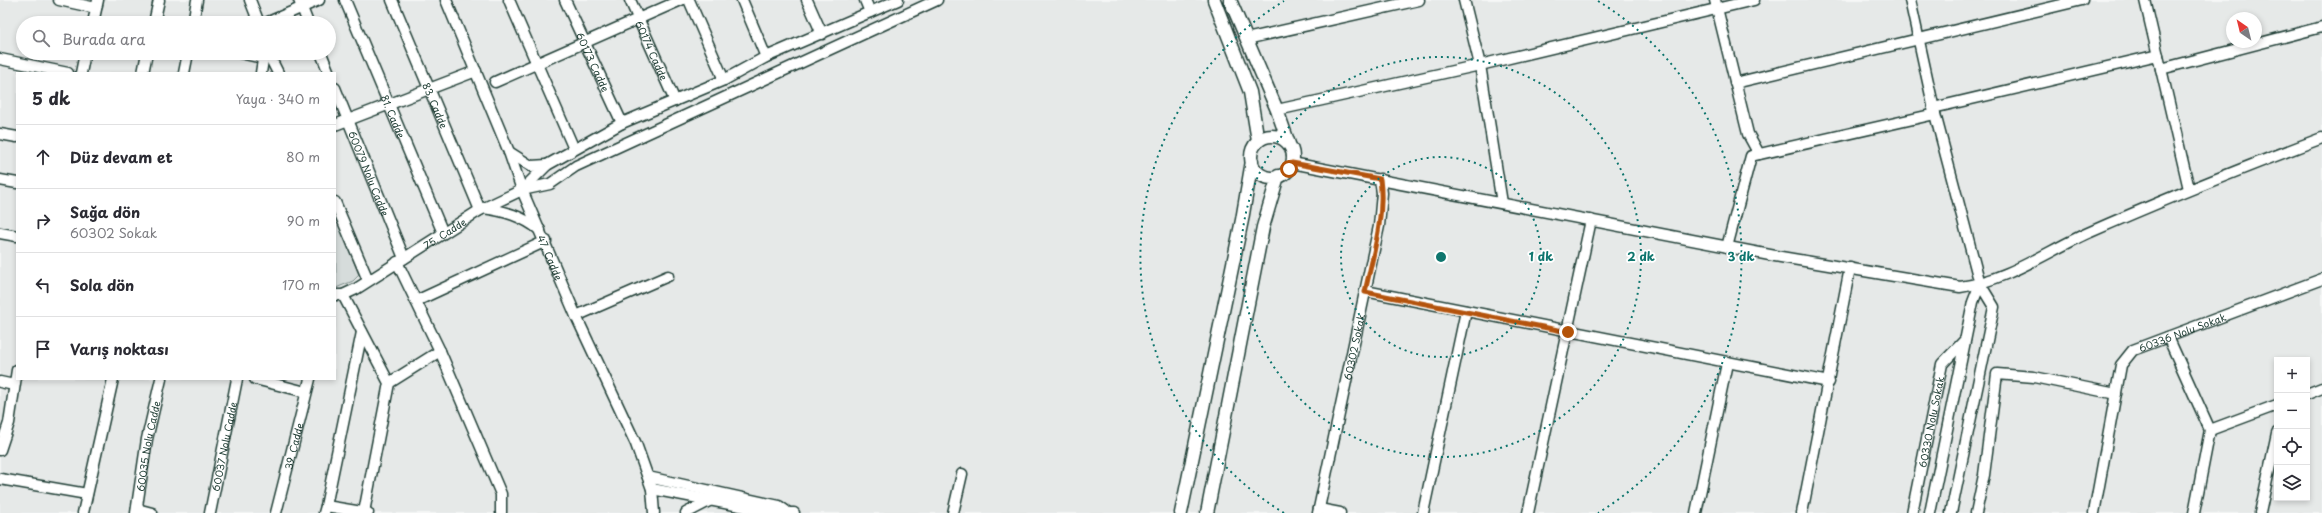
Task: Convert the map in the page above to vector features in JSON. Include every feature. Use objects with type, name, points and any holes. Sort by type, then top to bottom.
[{"type":"main road","points":[[1181,513],[1242,220],[1252,161],[1251,154],[1258,141],[1250,92],[1214,0]]},
{"type":"main road","points":[[1230,0],[1277,110],[1293,156],[1289,169],[1272,178],[1259,173],[1252,161]]},
{"type":"main road","points":[[1258,141],[1271,136],[1278,136],[1289,144]]},
{"type":"main road","points":[[1207,513],[1263,228],[1278,176]]},
{"type":"street","points":[[59,0],[97,4],[94,16]]},
{"type":"street","points":[[156,16],[159,0]]},
{"type":"street","points":[[194,16],[197,0]]},
{"type":"street","points":[[250,0],[256,16]]},
{"type":"street","points":[[279,16],[300,4],[319,0]]},
{"type":"street","name":"81. Cadde","points":[[345,0],[443,233]]},
{"type":"street","name":"83. Cadde","points":[[392,0],[429,90],[481,209]]},
{"type":"street","name":"47. Cadde","points":[[446,0],[509,152],[522,190],[546,241],[576,316],[636,444],[652,489],[654,513]]},
{"type":"street","points":[[509,0],[574,149]]},
{"type":"street","name":"60173 Cadde","points":[[566,0],[584,43],[622,123]]},
{"type":"street","name":"60174 Cadde","points":[[630,0],[675,101]]},
{"type":"street","points":[[495,82],[681,0]]},
{"type":"street","points":[[689,0],[724,80]]},
{"type":"street","points":[[742,0],[766,57]]},
{"type":"street","points":[[807,0],[822,34]]},
{"type":"street","points":[[865,0],[870,12]]},
{"type":"street","points":[[522,190],[547,165],[622,123],[724,80],[766,57],[898,0]]},
{"type":"street","points":[[522,190],[550,184],[576,166],[937,0]]},
{"type":"street","points":[[1246,39],[1419,0]]},
{"type":"street","points":[[1464,0],[1480,65],[1502,203]]},
{"type":"street","points":[[1277,110],[1480,65],[1716,4],[1754,0]]},
{"type":"street","points":[[1910,0],[1934,111],[1980,284],[1994,307],[1951,513]]},
{"type":"street","points":[[1735,83],[2082,0]]},
{"type":"street","points":[[2145,0],[2189,188]]},
{"type":"street","points":[[300,4],[305,16]]},
{"type":"street","points":[[1716,4],[1748,134],[1759,154]]},
{"type":"street","points":[[2161,69],[2322,27]]},
{"type":"street","points":[[1727,247],[1752,156],[2158,55]]},
{"type":"street","points":[[0,59],[63,72]]},
{"type":"street","points":[[80,72],[83,60]]},
{"type":"street","points":[[143,72],[146,60]]},
{"type":"street","points":[[184,72],[187,60]]},
{"type":"street","points":[[261,72],[264,60]]},
{"type":"street","points":[[269,60],[277,72]]},
{"type":"street","points":[[323,60],[329,72]]},
{"type":"street","points":[[336,125],[476,71]]},
{"type":"street","name":"60079 Nolu Cadde","points":[[336,90],[416,301],[440,352],[501,494],[502,513]]},
{"type":"street","points":[[0,134],[16,137]]},
{"type":"street","points":[[1292,163],[1727,247],[1960,287],[1980,284],[2015,270],[2055,248],[2189,188],[2322,138]]},
{"type":"street","points":[[509,152],[530,166],[547,165]]},
{"type":"street","name":"60302 Sokak","points":[[1319,511],[1379,226],[1382,193],[1380,179]]},
{"type":"street","points":[[0,180],[16,183]]},
{"type":"street","name":"75. Cadde","points":[[339,295],[368,280],[481,209],[522,190]]},
{"type":"street","points":[[336,204],[368,280]]},
{"type":"street","points":[[481,209],[506,211],[529,222],[541,230]]},
{"type":"street","points":[[1528,513],[1591,220]]},
{"type":"street","points":[[0,233],[16,236]]},
{"type":"street","points":[[416,301],[546,241]]},
{"type":"street","points":[[1802,513],[1850,268]]},
{"type":"street","points":[[576,316],[668,276]]},
{"type":"street","name":"60336 Nolu Sokak","points":[[2094,513],[2121,364],[2133,350],[2322,279]]},
{"type":"street","points":[[1930,513],[1973,302],[1980,284]]},
{"type":"street","points":[[1365,292],[1828,382]]},
{"type":"street","points":[[339,295],[362,332],[389,383],[366,513],[325,510],[362,332]]},
{"type":"street","points":[[1423,513],[1466,311]]},
{"type":"street","points":[[2168,337],[2210,430],[2194,513]]},
{"type":"street","name":"60330 Nolu Sokak","points":[[1912,513],[1942,364],[1965,340]]},
{"type":"street","points":[[389,383],[440,352]]},
{"type":"street","points":[[1696,513],[1728,363]]},
{"type":"street","points":[[1976,513],[1984,475],[1997,374],[2034,377],[2116,394]]},
{"type":"street","points":[[0,450],[16,375]]},
{"type":"street","points":[[83,513],[113,380]]},
{"type":"street","name":"60035 Nolu Cadde","points":[[137,511],[147,439],[161,380]]},
{"type":"street","name":"60037 Nolu Cadde","points":[[210,513],[237,380]]},
{"type":"street","points":[[260,380],[306,392]]},
{"type":"street","name":"39. Cadde","points":[[276,513],[310,380]]},
{"type":"street","points":[[0,382],[14,385]]},
{"type":"street","points":[[2310,393],[2322,388]]},
{"type":"street","points":[[2210,430],[2274,406]]},
{"type":"street","points":[[2260,513],[2274,447]]},
{"type":"street","points":[[953,513],[962,474]]},
{"type":"street","points":[[648,477],[780,506],[790,512]]},
{"type":"street","points":[[0,479],[87,494]]},
{"type":"street","points":[[652,489],[776,513],[790,512]]},
{"type":"street","points":[[686,513],[690,509],[711,500]]},
{"type":"street","points":[[137,511],[152,513]]},
{"type":"street","points":[[1319,511],[1340,513]]},
{"type":"shaded area","points":[[0,0],[2322,0],[2322,513],[0,513]]},
{"type":"shaded area","points":[[336,217],[359,275],[353,281],[336,288]]},
{"type":"route","points":[[1289,169],[1292,163],[1380,179],[1382,193],[1379,226],[1365,292],[1568,332]]}]
